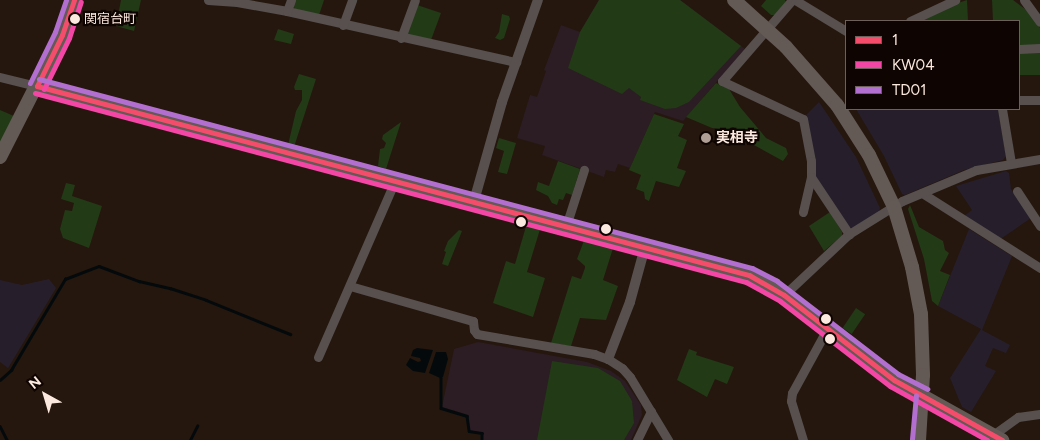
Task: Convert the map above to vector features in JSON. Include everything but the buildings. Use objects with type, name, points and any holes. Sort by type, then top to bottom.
[{"type":"main road","points":[[0,157],[62,35],[74,0]]},
{"type":"main road","points":[[734,0],[802,63],[837,104],[869,155],[894,207],[907,246],[919,300],[924,348],[923,396],[919,440]]},
{"type":"main road","points":[[37,86],[737,271],[763,281],[784,295],[894,380],[998,437]]},
{"type":"street","points":[[208,0],[237,2],[287,12],[516,62]]},
{"type":"street","points":[[287,12],[291,0]]},
{"type":"street","points":[[343,24],[352,0]]},
{"type":"street","points":[[401,38],[415,0]]},
{"type":"street","points":[[474,202],[516,62],[538,0]]},
{"type":"street","points":[[803,212],[811,177],[811,161],[803,119],[722,82],[793,0],[845,30]]},
{"type":"street","points":[[912,20],[955,0]]},
{"type":"street","points":[[1024,0],[1040,22]]},
{"type":"street","points":[[1020,49],[1040,48]]},
{"type":"street","points":[[0,77],[37,86]]},
{"type":"street","points":[[1020,100],[1040,100]]},
{"type":"street","points":[[1002,110],[1011,163]]},
{"type":"street","points":[[784,295],[849,234],[894,207],[976,170],[1040,159]]},
{"type":"street","points":[[566,226],[584,170]]},
{"type":"street","points":[[811,177],[849,234]]},
{"type":"street","points":[[318,357],[395,180]]},
{"type":"street","points":[[1016,191],[1040,226]]},
{"type":"street","points":[[922,193],[1039,266]]},
{"type":"street","points":[[608,359],[630,302],[645,247]]},
{"type":"street","points":[[350,286],[473,321],[474,330],[477,334],[594,354],[608,359],[622,368],[630,377],[668,440]]},
{"type":"street","points":[[803,440],[791,400],[792,393],[827,329]]},
{"type":"street","points":[[637,440],[651,411]]},
{"type":"street","points":[[998,437],[1018,417],[1040,414]]},
{"type":"shaded area","points":[[599,0],[680,0],[745,49],[683,121],[655,112],[630,168],[618,164],[615,172],[606,170],[604,177],[542,155],[545,146],[517,138],[530,95],[537,97],[546,71],[544,70],[561,25],[580,32]]},
{"type":"shaded area","points":[[819,102],[856,157],[880,208],[879,212],[852,228],[848,227],[816,177],[815,160],[805,116]]},
{"type":"shaded area","points":[[857,110],[998,110],[1006,156],[1003,160],[964,170],[905,195],[902,194],[884,156]]},
{"type":"shaded area","points":[[1006,171],[1009,173],[1011,189],[1031,218],[999,240],[964,216],[972,210],[956,186]]},
{"type":"shaded area","points":[[969,229],[1012,256],[982,330],[1010,345],[1006,353],[993,348],[985,366],[996,371],[971,412],[962,407],[950,378],[981,329],[938,306]]},
{"type":"shaded area","points":[[49,279],[56,288],[8,368],[0,362],[0,280],[22,285]]},
{"type":"shaded area","points":[[478,342],[587,362],[611,371],[625,381],[641,405],[642,415],[631,440],[483,440],[483,432],[470,431],[468,415],[442,407],[454,349]]},
{"type":"shaded area","points":[[417,348],[433,350],[425,373],[413,371],[406,365],[410,358],[418,362],[421,361],[420,358],[411,356],[413,350]]},
{"type":"shaded area","points":[[436,352],[446,352],[448,359],[443,377],[440,378],[429,373]]},
{"type":"green space","points":[[121,0],[141,0],[134,31],[116,26]]},
{"type":"green space","points":[[295,0],[324,0],[319,15],[295,9],[293,6]]},
{"type":"green space","points":[[599,0],[680,0],[741,46],[689,102],[676,108],[665,109],[640,100],[641,97],[629,88],[622,94],[568,68],[580,32]]},
{"type":"green space","points":[[766,0],[785,0],[786,2],[775,15],[771,15],[761,6]]},
{"type":"green space","points":[[967,0],[968,20],[922,20]]},
{"type":"green space","points":[[992,0],[1013,0],[1029,12],[1040,28],[1040,45],[1020,45],[1020,20],[993,20]]},
{"type":"green space","points":[[417,5],[441,13],[431,40],[409,36],[407,33]]},
{"type":"green space","points":[[502,14],[509,16],[510,19],[504,38],[500,40],[495,38],[499,32]]},
{"type":"green space","points":[[278,29],[294,34],[291,44],[274,40]]},
{"type":"green space","points":[[1020,52],[1040,52],[1040,75],[1020,75]]},
{"type":"green space","points":[[299,74],[316,79],[294,147],[288,145],[296,111],[302,100],[302,90],[295,90],[294,87]]},
{"type":"green space","points":[[716,83],[729,89],[740,107],[766,138],[786,148],[788,154],[783,161],[752,144],[741,131],[733,127],[726,130],[712,128],[686,117]]},
{"type":"green space","points":[[0,110],[14,116],[0,144]]},
{"type":"green space","points":[[654,114],[684,124],[678,136],[687,140],[677,168],[686,171],[679,187],[656,181],[649,201],[645,199],[644,192],[636,189],[641,175],[629,170]]},
{"type":"green space","points":[[401,122],[386,169],[378,166],[380,149],[384,148],[386,143],[382,139],[383,135]]},
{"type":"green space","points":[[499,138],[516,143],[507,174],[498,172],[504,151],[496,148]]},
{"type":"green space","points":[[558,161],[580,169],[572,195],[566,193],[563,200],[559,199],[557,205],[552,203],[548,196],[536,190],[538,182],[549,186]]},
{"type":"green space","points":[[66,183],[75,185],[72,196],[102,206],[89,248],[63,238],[60,229],[65,210],[72,211],[74,203],[61,199]]},
{"type":"green space","points":[[910,205],[919,227],[943,241],[945,250],[949,253],[940,271],[950,275],[938,306],[932,301],[924,259],[908,209]]},
{"type":"green space","points":[[830,212],[842,232],[842,236],[824,251],[809,226]]},
{"type":"green space","points":[[527,223],[541,226],[527,272],[545,278],[533,317],[493,303],[506,261],[515,264]]},
{"type":"green space","points":[[459,230],[462,231],[448,266],[442,264],[448,241]]},
{"type":"green space","points":[[585,238],[614,245],[603,280],[618,286],[606,320],[580,318],[571,346],[551,343],[572,276],[581,279],[585,268],[577,259]]},
{"type":"green space","points":[[856,308],[865,314],[852,334],[843,328]]},
{"type":"green space","points":[[689,349],[697,352],[696,355],[734,367],[727,384],[715,379],[707,397],[677,380]]},
{"type":"green space","points":[[552,361],[598,368],[620,381],[632,401],[634,423],[624,440],[537,440]]},
{"type":"waterway","points":[[0,380],[11,370],[65,279],[99,266],[139,281],[170,288],[206,300],[290,334]]},
{"type":"waterway","points":[[441,378],[441,408],[467,416],[469,431],[482,433],[482,440]]},
{"type":"waterway","points":[[0,426],[7,440]]},
{"type":"waterway","points":[[190,440],[197,426]]},
{"type":"transit line","name":"TD01","points":[[30,83],[55,32],[66,0]]},
{"type":"transit line","name":"1","points":[[37,86],[62,35],[74,0]]},
{"type":"transit line","name":"KW04","points":[[44,89],[69,38],[81,2]]},
{"type":"transit line","name":"TD01","points":[[39,79],[752,268],[777,281],[898,374],[927,389]]},
{"type":"transit line","name":"1","points":[[37,86],[749,275],[784,295],[894,380],[1002,440]]},
{"type":"transit line","name":"KW04","points":[[35,93],[746,282],[780,301],[890,386],[987,440]]},
{"type":"transit line","name":"TD01","points":[[912,439],[916,395]]},
{"type":"place","name":"関宿台町","points":[[75,19]]},
{"type":"place","name":"実相寺","points":[[706,138]]}]
